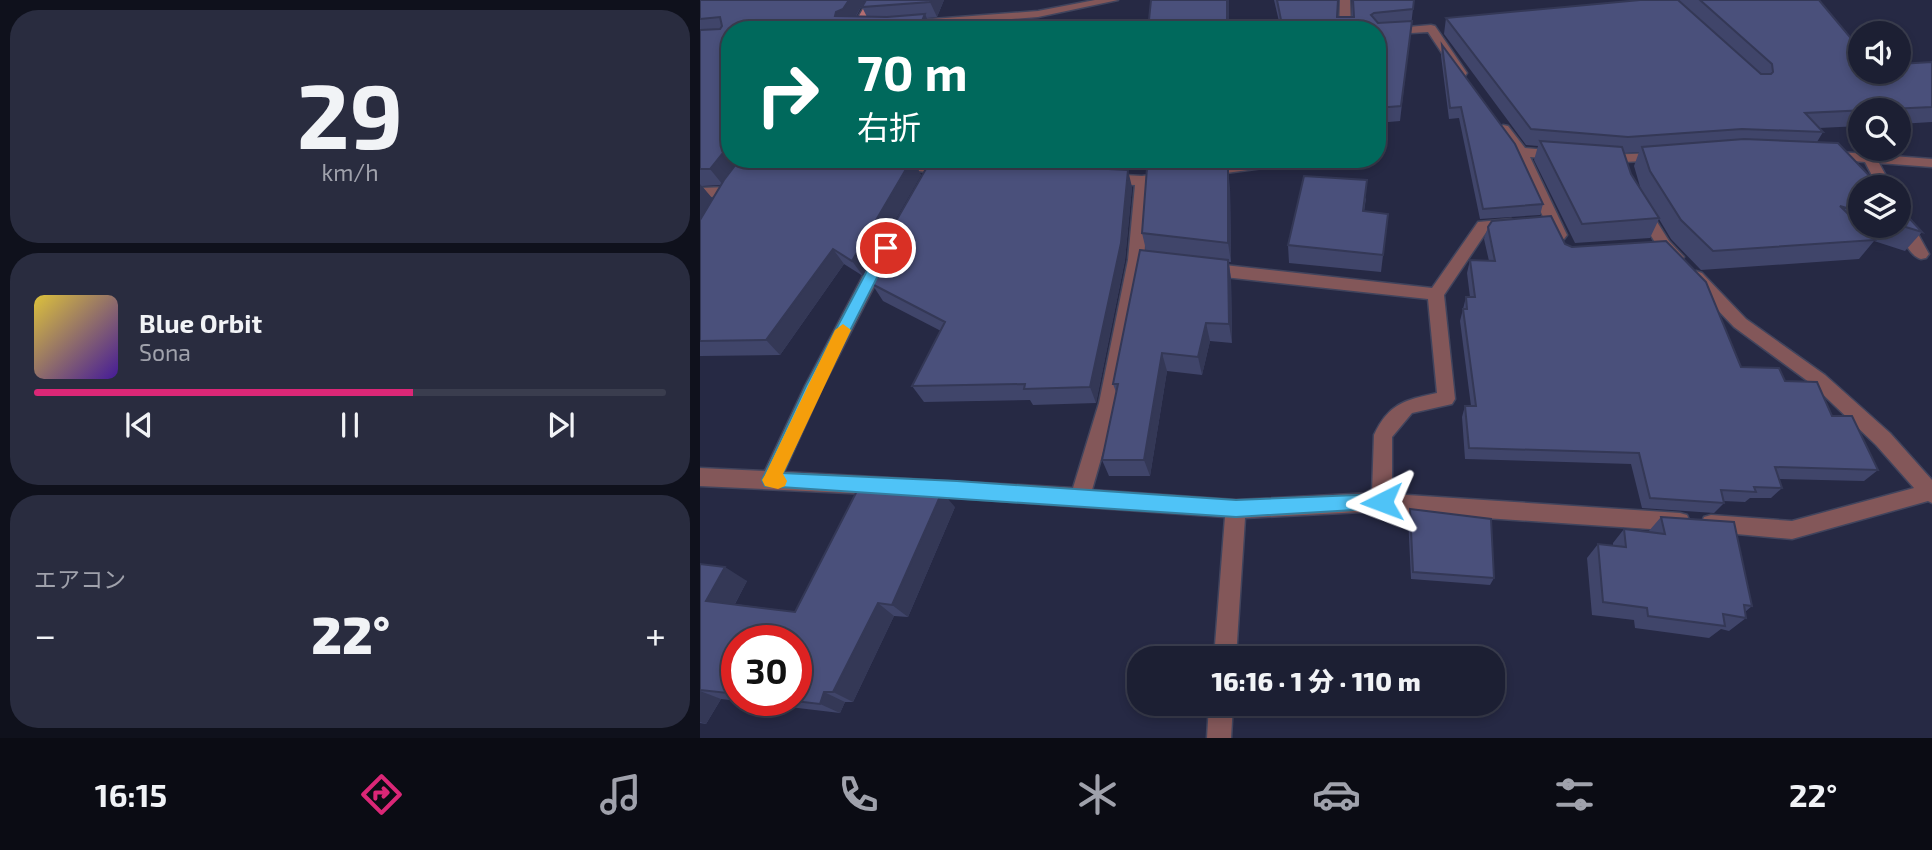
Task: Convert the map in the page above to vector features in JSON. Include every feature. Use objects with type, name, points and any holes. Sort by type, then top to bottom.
[{"type":"main road","points":[[864,21],[873,0]]},
{"type":"main road","points":[[718,211],[732,187]]},
{"type":"street","points":[[921,21],[973,13],[1038,14],[1113,0]]},
{"type":"street","points":[[1345,0],[1345,21]]},
{"type":"street","points":[[1386,32],[1437,27],[1466,79]]},
{"type":"street","points":[[1496,121],[1521,152],[1538,222],[1568,252]]},
{"type":"street","points":[[1521,152],[1578,157],[1624,166],[1677,156]]},
{"type":"street","points":[[1814,155],[1848,156]]},
{"type":"street","points":[[1911,161],[1932,163]]},
{"type":"street","points":[[896,168],[930,176],[962,171]]},
{"type":"street","points":[[1086,178],[1142,181],[1235,168]]},
{"type":"street","points":[[1080,498],[1108,403],[1142,261],[1142,181]]},
{"type":"street","points":[[700,193],[732,187]]},
{"type":"street","points":[[700,477],[957,489],[1236,509],[1382,502],[1792,530],[1931,493],[1883,439],[1819,380],[1740,323],[1657,246],[1632,192]]},
{"type":"street","points":[[1382,502],[1383,435],[1406,407],[1446,399],[1436,294],[1483,226],[1538,222]]},
{"type":"street","points":[[1911,235],[1921,254]]},
{"type":"street","points":[[771,480],[814,386],[892,237]]},
{"type":"street","points":[[1186,267],[1436,294]]},
{"type":"street","points":[[1226,646],[1236,509]]},
{"type":"street","points":[[1219,738],[1220,716]]},
{"type":"building","points":[[700,0],[849,0],[835,16],[887,17],[925,14],[922,21],[721,22],[720,17],[700,19]]},
{"type":"building","points":[[866,0],[931,0],[862,7]]},
{"type":"building","points":[[1151,0],[1227,0],[1227,21],[1149,21]]},
{"type":"building","points":[[1277,0],[1338,0],[1337,17],[1354,17],[1353,0],[1414,0],[1413,9],[1374,13],[1371,15],[1376,21],[1281,21]]},
{"type":"building","points":[[1640,0],[1678,0],[1761,74],[1771,74],[1772,64],[1700,0],[1819,0],[1848,35],[1848,84],[1911,84],[1911,63],[1932,62],[1932,107],[1911,108],[1911,98],[1848,98],[1848,111],[1805,113],[1823,132],[1742,129],[1628,137],[1531,129],[1446,18]]},
{"type":"building","points":[[1412,21],[1401,106],[1386,107],[1386,23]]},
{"type":"building","points":[[720,29],[721,155],[710,169],[700,169],[700,30]]},
{"type":"building","points":[[1442,45],[1515,144],[1543,204],[1483,209],[1461,107],[1450,108]]},
{"type":"building","points":[[1744,139],[1838,143],[1848,153],[1848,161],[1855,161],[1869,175],[1848,175],[1848,208],[1840,206],[1848,214],[1848,238],[1875,240],[1713,251],[1681,220],[1650,171],[1642,147]]},
{"type":"building","points":[[1540,141],[1622,147],[1631,174],[1659,218],[1582,224]]},
{"type":"building","points":[[733,168],[907,168],[852,261],[833,249],[766,340],[700,341],[700,220]]},
{"type":"building","points":[[926,168],[1128,170],[1121,243],[1090,387],[1024,389],[1025,384],[912,386],[945,322],[872,284],[877,276],[868,270]]},
{"type":"building","points":[[1147,168],[1228,169],[1228,243],[1142,233]]},
{"type":"building","points":[[1304,176],[1367,180],[1363,211],[1388,214],[1383,255],[1288,245]]},
{"type":"building","points":[[1551,216],[1565,244],[1572,247],[1666,241],[1706,282],[1741,367],[1779,368],[1785,381],[1817,382],[1832,416],[1852,416],[1878,470],[1775,467],[1782,488],[1754,487],[1756,492],[1721,490],[1724,503],[1650,498],[1639,453],[1469,448],[1465,406],[1476,406],[1463,309],[1467,309],[1466,297],[1475,297],[1470,260],[1495,261],[1488,227],[1492,221]]},
{"type":"building","points":[[1911,220],[1922,232],[1911,229]]},
{"type":"building","points":[[1140,250],[1228,260],[1229,324],[1206,323],[1198,357],[1162,353],[1144,460],[1102,460],[1118,384],[1113,384]]},
{"type":"building","points":[[860,485],[942,492],[892,605],[878,603],[833,692],[824,692],[820,704],[812,703],[812,625],[721,625],[721,692],[700,690],[700,564],[725,567],[706,601],[795,612]]},
{"type":"building","points":[[1410,509],[1491,519],[1494,578],[1413,572]]},
{"type":"building","points":[[1661,517],[1734,522],[1752,606],[1744,605],[1746,618],[1723,614],[1725,626],[1648,616],[1647,608],[1603,602],[1598,544],[1626,547],[1624,529],[1665,534]]},
{"type":"slow traffic","points":[[778,481],[771,480],[843,330]]},
{"type":"route","points":[[886,248],[814,386],[771,480],[957,489],[1236,509],[1382,502]]}]
